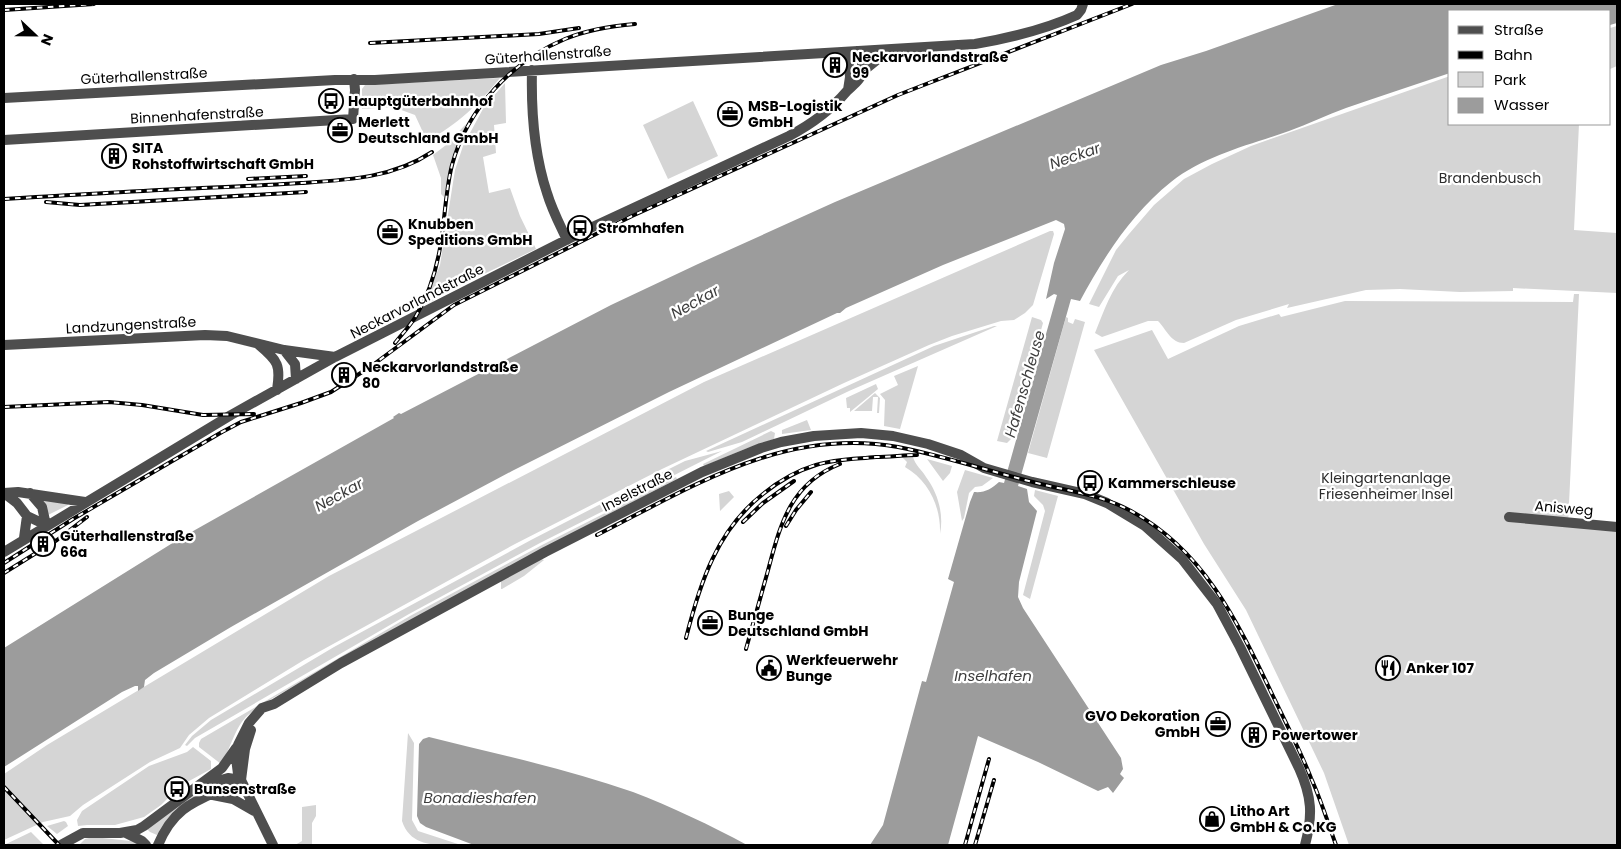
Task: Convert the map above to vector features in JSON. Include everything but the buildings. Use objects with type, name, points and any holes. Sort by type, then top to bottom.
[{"type":"street","name":"Güterhallenstraße","points":[[4,98],[354,79],[375,80],[975,44],[1007,39],[1038,30],[1077,15],[1082,10],[1084,4]]},
{"type":"street","name":"Neckarvorlandstraße","points":[[4,552],[24,538],[231,415],[335,357],[567,240],[789,136],[822,117],[856,83],[863,71],[889,50]]},
{"type":"street","points":[[852,52],[861,59],[863,71]]},
{"type":"street","points":[[848,90],[852,52]]},
{"type":"street","points":[[532,70],[533,117],[537,156],[547,194],[567,240]]},
{"type":"street","name":"Binnenhafenstraße","points":[[4,140],[353,119],[354,79]]},
{"type":"street","name":"Landzungenstraße","points":[[4,345],[205,335],[227,336],[284,350],[335,357]]},
{"type":"street","points":[[258,344],[272,357],[280,372],[277,390]]},
{"type":"street","points":[[280,372],[296,379],[295,364],[284,350]]},
{"type":"street","name":"Inselstraße","points":[[241,780],[236,768],[238,745],[255,714],[262,708],[274,704],[341,663],[548,550],[702,472],[761,448],[781,442],[823,435],[847,433],[880,435],[906,439],[956,452],[981,467],[993,471],[1085,494],[1125,512],[1158,536],[1182,559],[1217,604],[1240,647],[1306,785],[1310,813],[1305,845]]},
{"type":"street","points":[[4,493],[30,493],[85,502]]},
{"type":"street","points":[[4,493],[17,503],[27,516],[46,525]]},
{"type":"street","points":[[30,493],[42,507],[46,525]]},
{"type":"street","points":[[24,538],[27,516]]},
{"type":"street","name":"Anisweg","points":[[1509,517],[1617,527]]},
{"type":"street","name":"Inselstraße","points":[[241,780],[247,740],[256,724],[274,704]]},
{"type":"street","points":[[60,845],[83,834],[126,833],[144,826],[222,768],[238,745]]},
{"type":"street","points":[[198,787],[228,778],[241,780]]},
{"type":"street","points":[[158,845],[170,822],[182,810],[196,800],[241,780]]},
{"type":"street","points":[[241,780],[255,811],[274,845]]},
{"type":"street","points":[[209,795],[234,799],[255,811]]},
{"type":"street","points":[[126,833],[146,845]]},
{"type":"green space","points":[[1617,26],[1617,66],[1611,69],[1611,28]]},
{"type":"green space","name":"Brandenbusch","points":[[1448,77],[1448,125],[1579,125],[1574,230],[1617,233],[1617,293],[1513,288],[1513,291],[1460,292],[1400,289],[1366,290],[1287,308],[1289,304],[1236,320],[1184,343],[1172,338],[1158,321],[1148,321],[1102,337],[1095,333],[1117,284],[1129,270],[1118,276],[1099,307],[1089,304],[1116,250],[1129,234],[1154,205],[1184,179],[1251,146]]},
{"type":"green space","points":[[500,78],[467,113],[427,141],[415,115],[393,107],[362,109],[362,89],[365,85]]},
{"type":"green space","points":[[505,83],[506,123],[494,125],[496,153],[483,157],[489,193],[510,188],[520,216],[536,249],[436,297],[432,302],[424,305],[440,265],[455,170],[463,146],[484,107]]},
{"type":"green space","points":[[693,101],[718,156],[668,179],[643,125]]},
{"type":"green space","points":[[466,124],[451,161],[444,197],[441,194],[441,178],[433,155],[446,145]]},
{"type":"green space","points":[[1053,231],[1054,234],[1033,305],[1014,320],[1001,321],[952,336],[844,383],[662,469],[515,544],[304,660],[209,718],[189,735],[180,748],[150,762],[83,805],[70,816],[43,822],[4,840],[4,774],[47,745],[329,576],[704,382]]},
{"type":"green space","name":"Kleingartenanlage Friesenheimer Insel","points":[[1574,294],[1579,294],[1568,525],[1617,529],[1617,845],[1349,845],[1324,773],[1246,610],[1204,544],[1094,350],[1152,330],[1168,359],[1239,326],[1279,314],[1281,317],[1345,301],[1573,302]]},
{"type":"green space","points":[[1032,317],[1041,320],[1043,323],[1011,439],[1007,443],[997,441]]},
{"type":"green space","points":[[1066,317],[1068,322],[1073,324],[1075,319],[1085,322],[1047,458],[1028,453]]},
{"type":"green space","points":[[997,326],[849,391],[742,442],[706,451],[934,346]]},
{"type":"green space","points":[[918,366],[900,429],[884,426],[885,400],[880,394],[898,385],[894,376]]},
{"type":"green space","points":[[876,384],[878,389],[850,412],[850,408],[847,408],[846,398]]},
{"type":"green space","points":[[875,393],[880,398],[879,413],[877,413],[878,397],[873,397],[872,411],[854,411]]},
{"type":"green space","points":[[807,420],[811,430],[782,434],[782,430]]},
{"type":"green space","points":[[771,431],[775,433],[774,439],[704,466],[703,464]]},
{"type":"green space","points":[[722,451],[540,543],[409,614],[195,738],[187,746],[185,745],[192,736],[211,720],[334,647],[531,540],[663,472],[685,461]]},
{"type":"green space","points":[[902,457],[913,457],[915,463],[934,490],[940,511],[940,534],[938,514],[932,496],[921,480],[905,467],[907,462]]},
{"type":"green space","points":[[927,459],[952,466],[950,473],[943,481]]},
{"type":"green space","points":[[965,470],[993,478],[982,486],[975,487],[969,493],[962,521],[957,492]]},
{"type":"green space","points":[[676,477],[677,479],[369,643],[268,701],[243,720],[221,764],[199,747],[201,739],[410,616],[542,545]]},
{"type":"green space","points":[[1035,490],[1058,496],[1030,599],[1023,595],[1045,511],[1043,505],[1034,496]]},
{"type":"green space","points":[[729,491],[734,497],[720,511],[719,494]]},
{"type":"green space","points":[[40,498],[68,504],[68,505],[48,515]]},
{"type":"green space","points":[[541,559],[544,560],[524,576],[501,589],[501,581]]},
{"type":"green space","points":[[408,733],[414,743],[412,820],[418,831],[461,845],[434,845],[426,843],[418,840],[406,830],[402,821]]},
{"type":"green space","points":[[193,747],[211,761],[211,769],[180,786],[161,805],[144,817],[115,825],[78,826],[77,820],[82,811],[149,766],[187,752]]},
{"type":"green space","points":[[224,782],[194,797],[178,808],[170,815],[157,835],[146,828],[197,790]]},
{"type":"green space","points":[[316,805],[316,816],[312,823],[312,845],[295,845],[302,841],[302,807]]},
{"type":"green space","points":[[64,821],[68,826],[57,834],[47,826]]},
{"type":"green space","points":[[31,832],[44,845],[4,845]]},
{"type":"green space","points":[[93,837],[131,841],[140,845],[79,845],[85,839]]},
{"type":"water","points":[[1338,4],[1617,4],[1617,23],[1611,25],[1611,10],[1448,10],[1448,74],[1346,108],[1289,131],[1228,152],[1184,173],[1157,194],[1131,222],[1098,269],[1080,301],[1071,299],[1018,486],[1027,489],[1029,502],[1037,511],[1019,582],[1018,597],[1023,608],[1121,758],[1123,769],[1120,774],[1124,778],[1113,793],[1108,787],[1098,791],[978,736],[948,845],[870,845],[883,825],[922,681],[926,682],[954,582],[948,579],[970,502],[974,492],[988,490],[999,482],[1004,483],[1057,295],[1054,294],[1046,299],[1054,263],[1065,229],[1064,224],[1056,220],[943,265],[846,308],[840,313],[669,392],[512,471],[418,521],[231,627],[154,673],[145,680],[144,687],[138,691],[138,686],[135,686],[122,692],[4,767],[4,648],[179,539],[394,418],[399,413],[401,414],[611,305],[835,202],[1161,65]]},
{"type":"water","name":"Bonadieshafen","points":[[429,737],[557,769],[633,792],[691,817],[747,845],[474,845],[426,827],[420,823],[417,816],[419,744],[423,739]]},
{"type":"railway","points":[[4,10],[94,4]]},
{"type":"railway","points":[[4,563],[73,519],[222,432],[241,422],[331,392],[370,367],[454,305],[632,216],[898,95],[1132,4]]},
{"type":"railway","points":[[395,343],[416,316],[431,283],[440,248],[452,165],[459,144],[480,106],[510,74],[546,48],[582,33],[608,27],[635,24]]},
{"type":"railway","points":[[370,43],[539,34],[579,28]]},
{"type":"railway","points":[[4,199],[352,179],[402,167],[432,152]]},
{"type":"railway","points":[[248,179],[306,176]]},
{"type":"railway","points":[[46,202],[80,205],[306,192]]},
{"type":"railway","points":[[4,407],[109,402],[142,405],[203,415],[254,414]]},
{"type":"railway","points":[[597,535],[705,480],[741,465],[778,453],[817,445],[856,443],[898,447],[1095,497],[1119,505],[1157,527],[1199,568],[1217,591],[1246,642],[1298,747],[1336,845]]},
{"type":"railway","points":[[686,638],[697,597],[712,559],[734,524],[747,508],[763,494],[795,473],[823,463],[838,460],[917,455]]},
{"type":"railway","points":[[746,649],[777,539],[789,508],[809,483],[823,472],[840,464]]},
{"type":"railway","points":[[743,522],[763,503],[794,481]]},
{"type":"railway","points":[[786,526],[811,492]]},
{"type":"railway","points":[[4,573],[57,540],[87,517]]},
{"type":"railway","points":[[965,845],[989,759]]},
{"type":"railway","points":[[975,845],[994,780]]},
{"type":"railway","points":[[4,787],[59,845]]},
{"type":"place","name":"Neckarvorlandstraße 99","points":[[835,65]]},
{"type":"place","name":"Hauptgüterbahnhof","points":[[331,101]]},
{"type":"place","name":"MSB-Logistik GmbH","points":[[730,114]]},
{"type":"place","name":"Merlett Deutschland GmbH","points":[[340,130]]},
{"type":"place","name":"SITA Rohstoffwirtschaft GmbH","points":[[114,156]]},
{"type":"place","name":"Stromhafen","points":[[580,228]]},
{"type":"place","name":"Knubben Speditions GmbH","points":[[390,232]]},
{"type":"place","name":"Neckarvorlandstraße 80","points":[[344,375]]},
{"type":"place","name":"Kammerschleuse","points":[[1090,483]]},
{"type":"place","name":"Güterhallenstraße 66a","points":[[43,544]]},
{"type":"place","name":"Bunge Deutschland GmbH","points":[[710,623]]},
{"type":"place","name":"Werkfeuerwehr Bunge","points":[[769,668]]},
{"type":"place","name":"Anker 107","points":[[1388,668]]},
{"type":"place","name":"GVO Dekoration GmbH","points":[[1218,724]]},
{"type":"place","name":"Powertower","points":[[1254,735]]},
{"type":"place","name":"Bunsenstraße","points":[[177,789]]},
{"type":"place","name":"Litho Art GmbH & Co.KG","points":[[1212,819]]},
{"type":"water label","name":"Neckar","points":[[1075,156]]},
{"type":"water label","name":"Neckar","points":[[695,302]]},
{"type":"water label","name":"Hafenschleuse","points":[[1025,384]]},
{"type":"water label","name":"Neckar","points":[[339,495]]},
{"type":"water label","name":"Inselhafen","points":[[993,676]]}]
